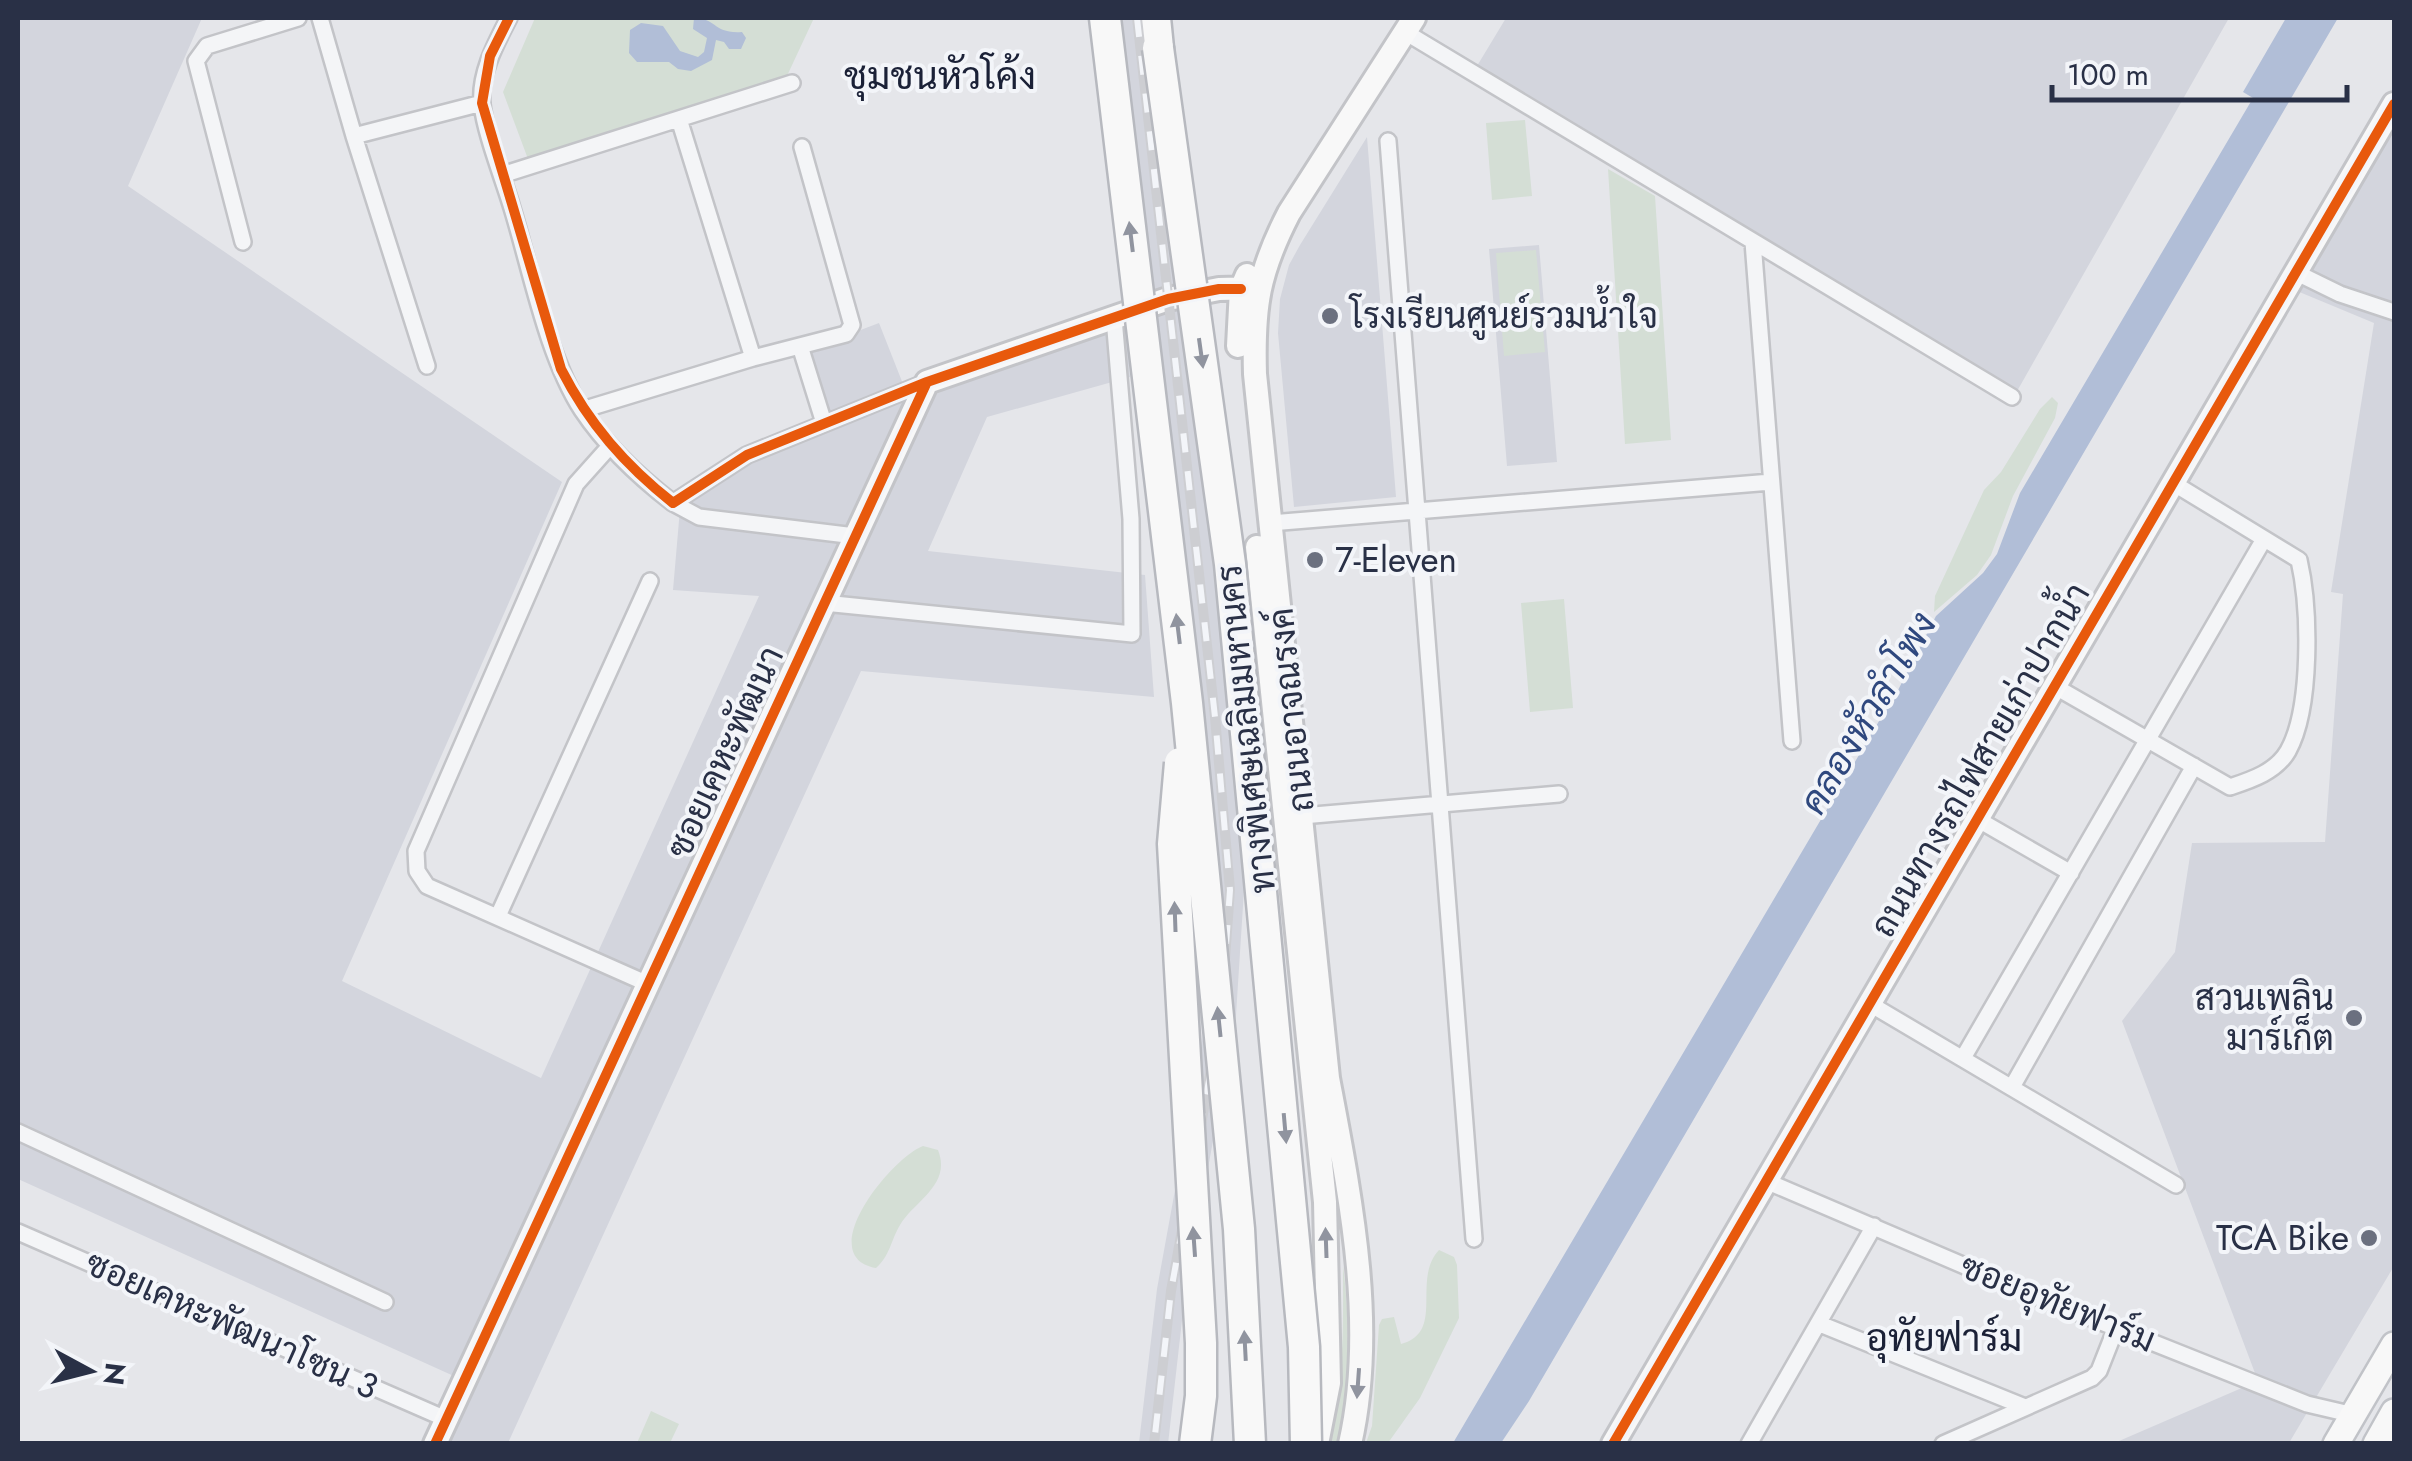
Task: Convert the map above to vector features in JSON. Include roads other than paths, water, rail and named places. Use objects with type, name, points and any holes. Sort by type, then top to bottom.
[{"type":"highway","name":"ทางพิเศษเฉลิมมหานคร","points":[[1105,18],[1187,703],[1239,1229],[1250,1444]]},
{"type":"highway","name":"ทางพิเศษเฉลิมมหานคร","points":[[1157,18],[1230,564],[1292,1208],[1304,1347],[1306,1444]]},
{"type":"highway","points":[[1187,703],[1173,844],[1200,1343],[1201,1396],[1195,1444]]},
{"type":"main road","points":[[2336,1444],[2394,1345]]},
{"type":"main road","points":[[2376,1444],[2393,1417]]},
{"type":"street","points":[[243,242],[196,60],[208,46],[298,18]]},
{"type":"street","points":[[320,18],[427,366]]},
{"type":"street","points":[[509,18],[490,56],[482,103],[561,369],[582,410],[610,446],[673,503],[699,517],[855,536]]},
{"type":"street","points":[[1406,22],[1753,242],[2012,397]]},
{"type":"street","name":"ถนนอาจณรงค์","points":[[1350,1444],[1359,1385],[1358,1296],[1342,1154],[1293,816],[1238,353],[1249,289],[1265,234],[1406,22]]},
{"type":"street","points":[[502,175],[792,83]]},
{"type":"street","points":[[354,136],[482,103]]},
{"type":"street","name":"ถนนทางรถไฟสายเก่าปากน้ำ","points":[[1613,1444],[2394,104]]},
{"type":"street","points":[[678,119],[753,358]]},
{"type":"street","points":[[1388,141],[1474,1238]]},
{"type":"street","points":[[582,410],[846,334],[852,323],[802,147]]},
{"type":"street","points":[[1753,242],[1792,741]]},
{"type":"street","points":[[2297,274],[2394,312]]},
{"type":"street","points":[[673,503],[747,455],[927,382],[1186,295],[1249,289]]},
{"type":"street","name":"ถนนอาจณรงค์","points":[[1249,289],[1326,1202],[1329,1382],[1317,1444]]},
{"type":"street","points":[[824,603],[1132,634],[1131,519],[1114,318]]},
{"type":"street","points":[[800,346],[824,423]]},
{"type":"street","name":"ซอยเคหะพัฒนา","points":[[435,1444],[927,382]]},
{"type":"street","points":[[610,446],[576,484],[416,851],[418,871],[427,886],[648,984]]},
{"type":"street","points":[[1270,523],[1772,482]]},
{"type":"street","points":[[2054,686],[2230,788],[2256,778],[2287,754],[2297,729],[2302,698],[2306,627],[2298,560],[2173,483]]},
{"type":"street","points":[[1963,1058],[2264,539]]},
{"type":"street","points":[[498,916],[650,582]]},
{"type":"street","points":[[2012,1088],[2194,766]]},
{"type":"street","points":[[1293,816],[1559,794]]},
{"type":"street","points":[[1977,819],[2070,873]]},
{"type":"street","points":[[1870,1004],[2176,1186]]},
{"type":"street","points":[[18,1132],[386,1302]]},
{"type":"street","name":"ซอยอุทัยฟาร์ม","points":[[1766,1181],[2306,1404],[2354,1415]]},
{"type":"street","points":[[1749,1444],[1874,1226]]},
{"type":"street","name":"ซอยเคหะพัฒนาโซน 3","points":[[18,1232],[446,1419]]},
{"type":"street","points":[[1820,1324],[2025,1406]]},
{"type":"street","points":[[1943,1444],[2092,1378],[2099,1371],[2116,1328]]},
{"type":"water","points":[[694,18],[707,20],[726,31],[742,32],[746,38],[741,49],[729,49],[716,40],[712,60],[691,71],[678,69],[669,62],[637,62],[629,53],[630,30],[641,23],[663,26],[680,51],[698,57],[704,52],[707,38],[693,29]]},
{"type":"water","points":[[2286,18],[2338,18],[1529,1401],[1501,1443],[1453,1443],[1882,716],[1876,710],[1888,692],[1895,696],[1936,616],[1983,573],[1997,554],[2020,493],[2253,98],[2243,92]]},
{"type":"railway","points":[[1137,18],[1215,717],[1230,890],[1221,1014],[1171,1291],[1154,1444]]},
{"type":"place","name":"โรงเรียนศูนย์รวมน้ำใจ","points":[[1330,316]]},
{"type":"place","name":"7-Eleven","points":[[1315,560]]},
{"type":"place","name":"สวนเพลิน มาร์เก็ต","points":[[2354,1018]]},
{"type":"place","name":"TCA Bike","points":[[2369,1238]]},
{"type":"district","name":"ชุมชนหัวโค้ง","points":[[940,76]]},
{"type":"district","name":"อุทัยฟาร์ม","points":[[1944,1338]]},
{"type":"water label","name":"คลองหัวลำโพง","points":[[1868,713]]}]
